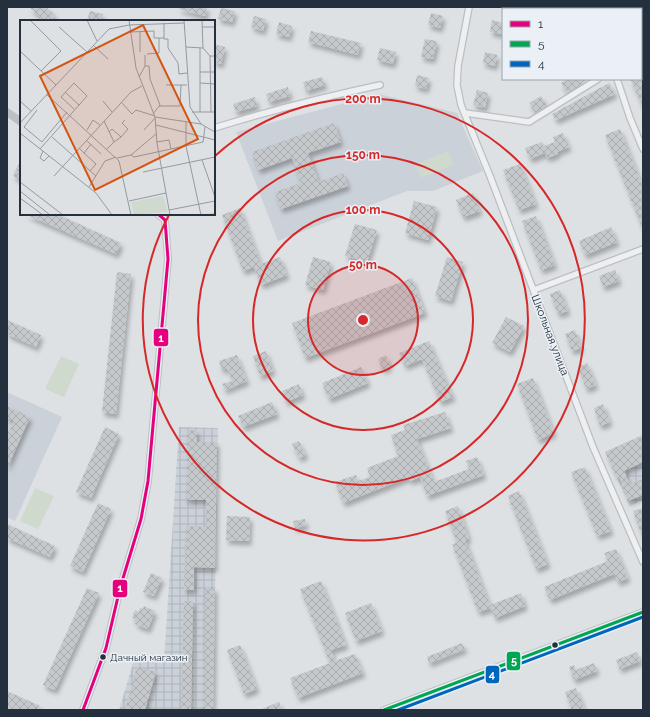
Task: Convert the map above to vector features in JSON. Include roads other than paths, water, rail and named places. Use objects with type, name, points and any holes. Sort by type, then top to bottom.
[{"type":"street","name":"Школьная улица","points":[[469,7],[456,85],[461,106],[534,290],[593,447],[643,562]]},
{"type":"street","points":[[465,113],[529,122],[596,80]]},
{"type":"street","points":[[617,80],[630,118],[643,149]]},
{"type":"street","points":[[215,128],[258,114],[380,85]]},
{"type":"street","points":[[7,112],[20,121]]},
{"type":"street","points":[[83,710],[106,648],[120,588],[141,519],[148,481],[168,259],[165,220],[159,215]]},
{"type":"street","points":[[534,290],[643,249]]},
{"type":"street","points":[[384,710],[643,612]]},
{"type":"place","name":"Дачный магазин","points":[[103,657]]}]
